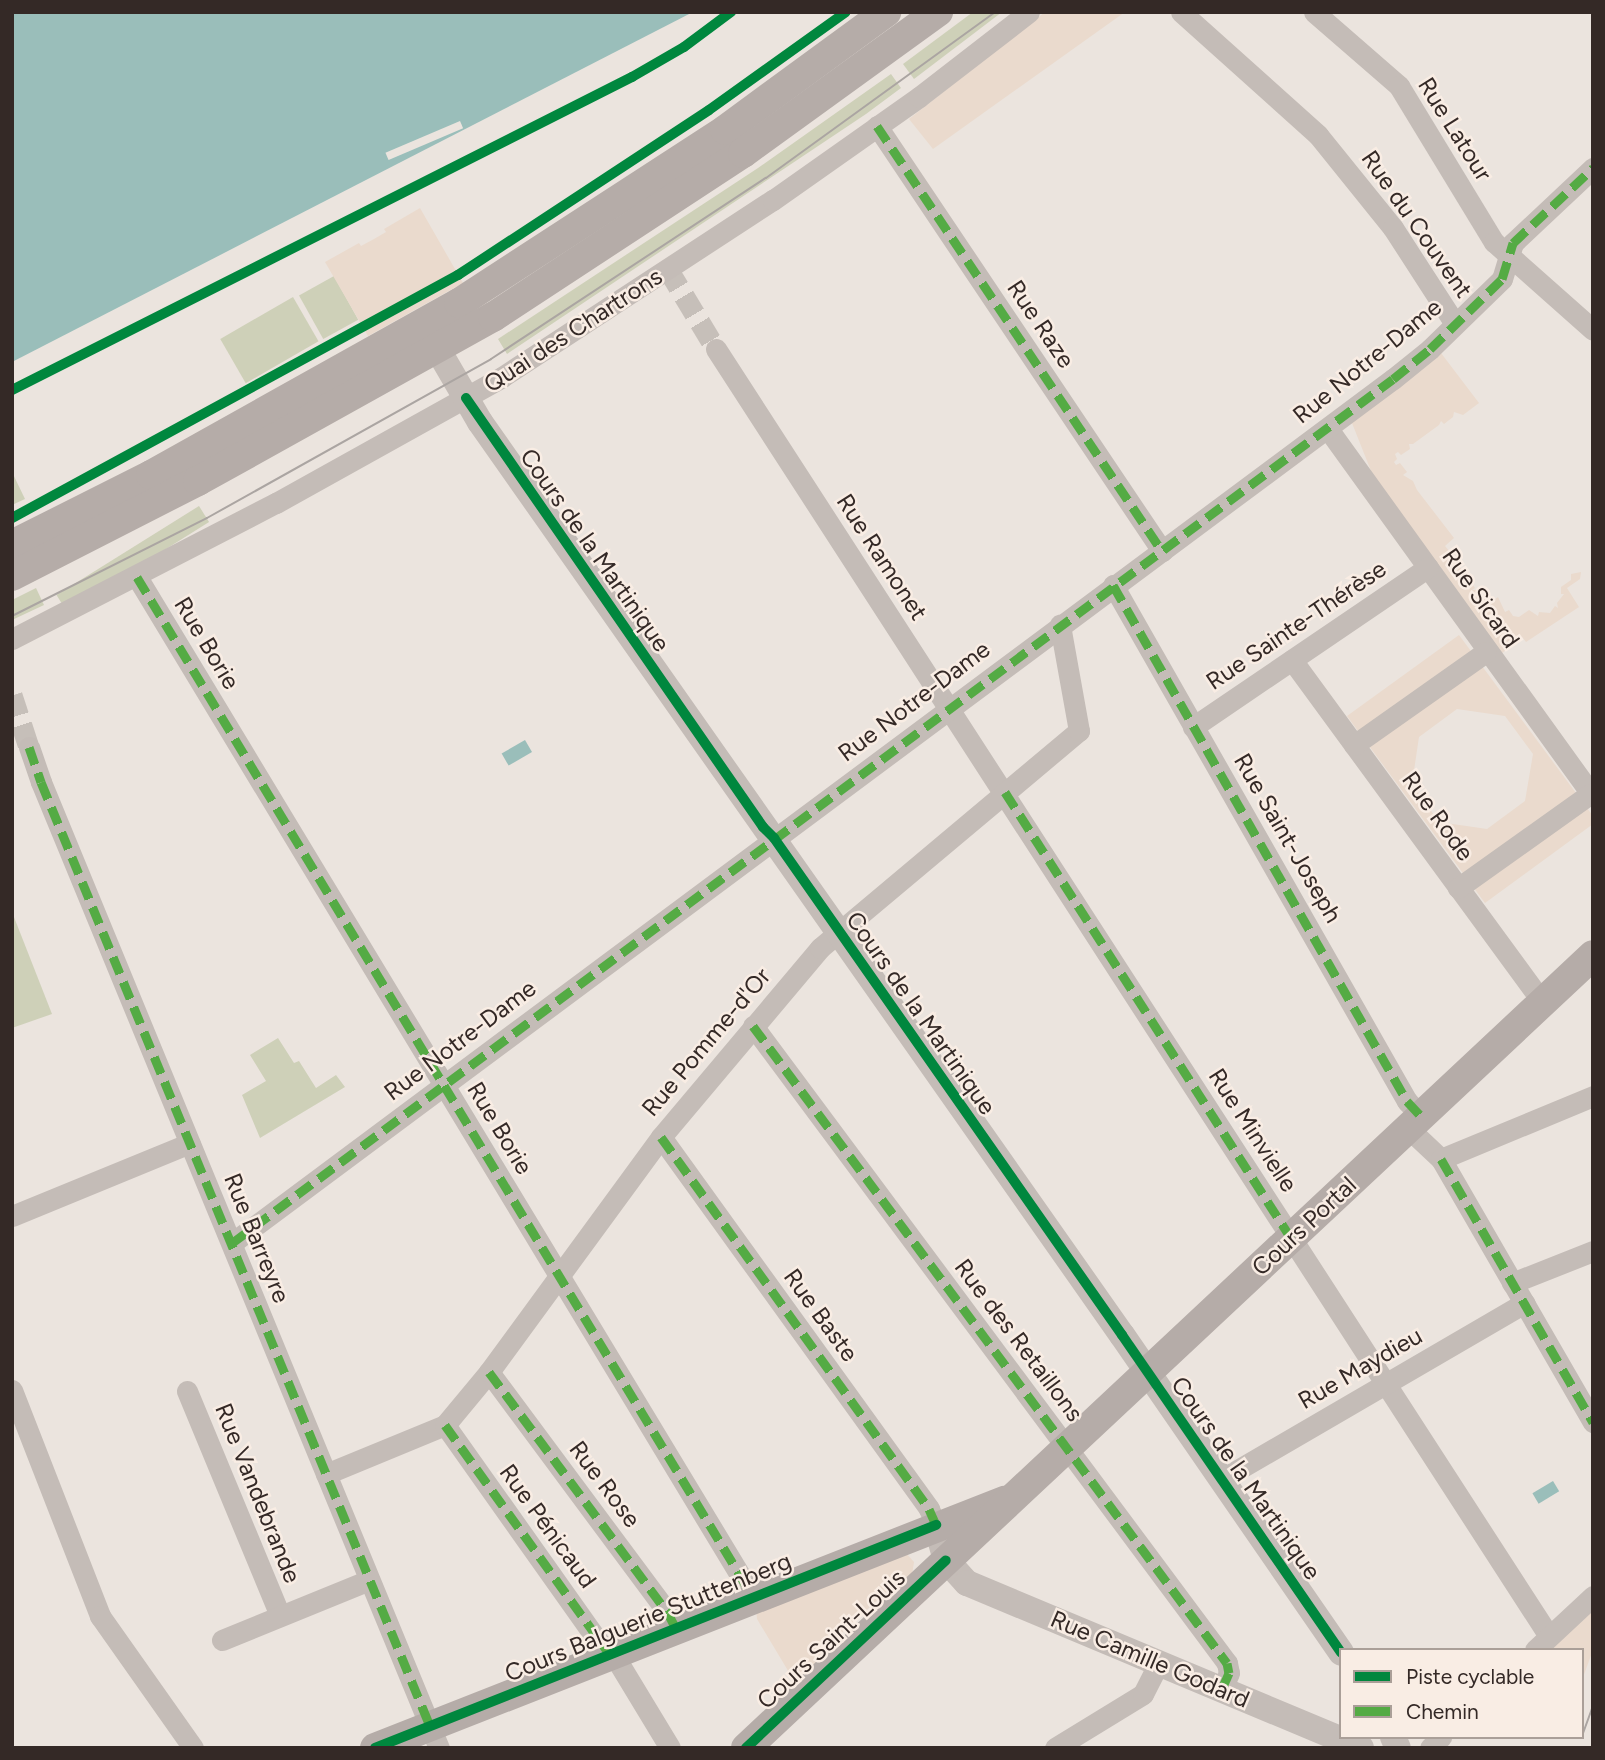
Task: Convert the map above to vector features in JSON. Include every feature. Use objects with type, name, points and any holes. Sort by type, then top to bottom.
[{"type":"main road","points":[[12,545],[151,475],[422,324],[725,130],[886,12]]},
{"type":"main road","points":[[12,576],[186,488],[438,350],[639,223],[841,85],[938,12]]},
{"type":"main road","name":"Cours Portal","points":[[946,1560],[1593,955]]},
{"type":"main road","name":"Cours Portal","points":[[936,1525],[1014,1497]]},
{"type":"main road","name":"Cours Balguerie Stuttenberg","points":[[375,1748],[435,1737],[610,1655],[936,1525]]},
{"type":"main road","name":"Cours Saint-Louis","points":[[746,1748],[946,1560]]},
{"type":"street","name":"Quai des Chartrons","points":[[12,639],[137,577],[466,398],[668,269],[877,126],[1030,12]]},
{"type":"street","name":"Rue du Couvent","points":[[1181,12],[1318,135],[1393,228],[1455,324]]},
{"type":"street","name":"Rue Latour","points":[[1314,12],[1399,86],[1494,242],[1593,330]]},
{"type":"street","name":"Rue Raze","points":[[877,126],[1162,551]]},
{"type":"street","name":"Rue Notre-Dame","points":[[232,1243],[1113,585],[1328,429],[1415,361],[1502,279],[1509,254],[1520,236],[1593,168]]},
{"type":"street","name":"Cours de la Martinique","points":[[422,324],[466,398],[747,805],[774,838],[837,932],[1222,1479],[1339,1651]]},
{"type":"street","name":"Rue Ramonet","points":[[716,349],[1005,792]]},
{"type":"street","name":"Rue Sicard","points":[[1328,429],[1482,640],[1486,652],[1592,795]]},
{"type":"street","name":"Rue Sainte-Thérèse","points":[[1193,727],[1428,566]]},
{"type":"street","name":"Rue Borie","points":[[137,577],[754,1598]]},
{"type":"street","name":"Rue Saint-Joseph","points":[[1113,585],[1407,1101],[1415,1122],[1441,1158],[1593,1422]]},
{"type":"street","name":"Rue Pomme-d'Or","points":[[326,1474],[446,1425],[489,1372],[661,1138],[753,1026],[837,932],[1079,731],[1060,625]]},
{"type":"street","points":[[1354,745],[1486,652]]},
{"type":"street","name":"Rue Rode","points":[[1292,660],[1542,1002]]},
{"type":"street","name":"Rue Barreyre","points":[[29,747],[435,1737]]},
{"type":"street","name":"Rue Minvielle","points":[[1005,792],[1385,1384],[1542,1643]]},
{"type":"street","points":[[1458,888],[1592,795]]},
{"type":"street","name":"Rue des Retaillons","points":[[753,1026],[1227,1663],[1229,1673],[1222,1689]]},
{"type":"street","points":[[1441,1158],[1593,1096]]},
{"type":"street","name":"Rue Baste","points":[[661,1138],[929,1509],[936,1525]]},
{"type":"street","points":[[12,1216],[190,1143]]},
{"type":"street","points":[[1512,1283],[1593,1251]]},
{"type":"street","name":"Rue Maydieu","points":[[1222,1479],[1524,1303]]},
{"type":"street","name":"Rue Rose","points":[[489,1372],[668,1613],[676,1629]]},
{"type":"street","points":[[12,1390],[100,1616],[193,1748]]},
{"type":"street","name":"Rue Vandebrande","points":[[187,1391],[280,1616]]},
{"type":"street","name":"Rue Pénicaud","points":[[446,1425],[453,1439],[610,1655],[670,1748]]},
{"type":"street","points":[[936,1525],[946,1560]]},
{"type":"street","name":"Rue Camille Godard","points":[[946,1560],[967,1583],[1339,1739]]},
{"type":"street","points":[[222,1640],[369,1580]]},
{"type":"street","points":[[1542,1643],[1593,1596]]},
{"type":"street","points":[[1055,1748],[1143,1693],[1159,1663]]},
{"type":"street","name":"Rue Camille Godard","points":[[1340,1739],[1361,1748]]},
{"type":"green space","points":[[973,12],[1002,12],[914,79],[903,64]]},
{"type":"green space","points":[[891,74],[901,88],[866,114],[507,354],[498,339],[758,168]]},
{"type":"green space","points":[[334,276],[358,320],[323,339],[299,295]]},
{"type":"green space","points":[[293,297],[318,341],[246,383],[220,339]]},
{"type":"green space","points":[[12,472],[25,499],[12,505]]},
{"type":"green space","points":[[199,506],[209,522],[67,611],[57,595]]},
{"type":"green space","points":[[36,588],[44,605],[12,620],[12,600]]},
{"type":"green space","points":[[12,912],[52,1014],[12,1028]]},
{"type":"green space","points":[[278,1038],[294,1063],[299,1061],[316,1088],[336,1075],[345,1087],[260,1138],[242,1095],[266,1081],[250,1055]]},
{"type":"shaded area","points":[[1045,12],[1125,12],[933,149],[909,119]]},
{"type":"shaded area","points":[[420,208],[463,283],[368,336],[325,262],[359,243],[361,246],[374,239],[386,232],[384,229]]},
{"type":"shaded area","points":[[1430,349],[1441,353],[1479,403],[1463,415],[1454,412],[1453,417],[1444,424],[1441,421],[1413,444],[1409,444],[1410,449],[1401,455],[1398,452],[1395,454],[1397,459],[1394,462],[1396,465],[1400,463],[1407,472],[1403,475],[1413,481],[1454,538],[1445,546],[1455,558],[1453,563],[1457,563],[1475,588],[1472,590],[1479,590],[1488,604],[1498,597],[1505,612],[1509,610],[1513,616],[1519,617],[1529,610],[1538,616],[1539,612],[1550,613],[1555,606],[1558,608],[1557,603],[1564,594],[1561,594],[1561,587],[1571,580],[1571,574],[1581,572],[1580,579],[1567,588],[1579,607],[1526,642],[1522,637],[1501,654],[1375,481],[1348,413]]},
{"type":"shaded area","points":[[1459,635],[1593,816],[1593,824],[1485,903],[1347,716]],"holes":[[[1457,709],[1505,716],[1533,754],[1525,801],[1487,829],[1439,822],[1412,784],[1419,737]]]},
{"type":"shaded area","points":[[906,1553],[914,1562],[912,1575],[891,1596],[886,1592],[832,1642],[836,1648],[802,1678],[790,1674],[757,1619],[756,1607]]},
{"type":"shaded area","points":[[1593,1609],[1593,1650],[1584,1675],[1584,1648],[1551,1648]]},
{"type":"water","points":[[12,12],[693,12],[12,362]]},
{"type":"water","points":[[525,740],[532,752],[509,766],[502,754]]},
{"type":"water","points":[[1553,1481],[1559,1491],[1539,1504],[1532,1493]]},
{"type":"pier","points":[[460,121],[463,128],[389,160],[385,153]]},
{"type":"tunnel","points":[[668,269],[716,349]]},
{"type":"tunnel","points":[[12,695],[29,747]]},
{"type":"tram line","points":[[12,616],[207,518],[491,359],[766,178],[995,12]]},
{"type":"tram line","points":[[1584,1730],[1593,1705]]},
{"type":"marked path","points":[[877,126],[1162,551]]},
{"type":"marked path","points":[[232,1243],[1393,379],[1430,349],[1502,279],[1513,243],[1593,168]]},
{"type":"marked path","points":[[137,577],[754,1598]]},
{"type":"marked path","points":[[1113,585],[1407,1101],[1421,1116]]},
{"type":"marked path","points":[[29,747],[41,782],[430,1726]]},
{"type":"marked path","points":[[1005,792],[1291,1238]]},
{"type":"marked path","points":[[753,1026],[1227,1663],[1229,1673],[1222,1689]]},
{"type":"marked path","points":[[661,1137],[929,1509],[936,1525]]},
{"type":"marked path","points":[[1441,1159],[1593,1422]]},
{"type":"marked path","points":[[489,1372],[668,1613],[676,1629]]},
{"type":"marked path","points":[[445,1425],[610,1655]]},
{"type":"cycle path","points":[[12,390],[632,77],[684,47],[731,12]]},
{"type":"cycle path","points":[[12,518],[458,275],[709,110],[846,12]]},
{"type":"cycle path","points":[[466,398],[763,827],[774,838],[1122,1335],[1339,1650]]},
{"type":"cycle path","points":[[375,1748],[936,1525]]},
{"type":"cycle path","points":[[746,1748],[946,1560]]}]
